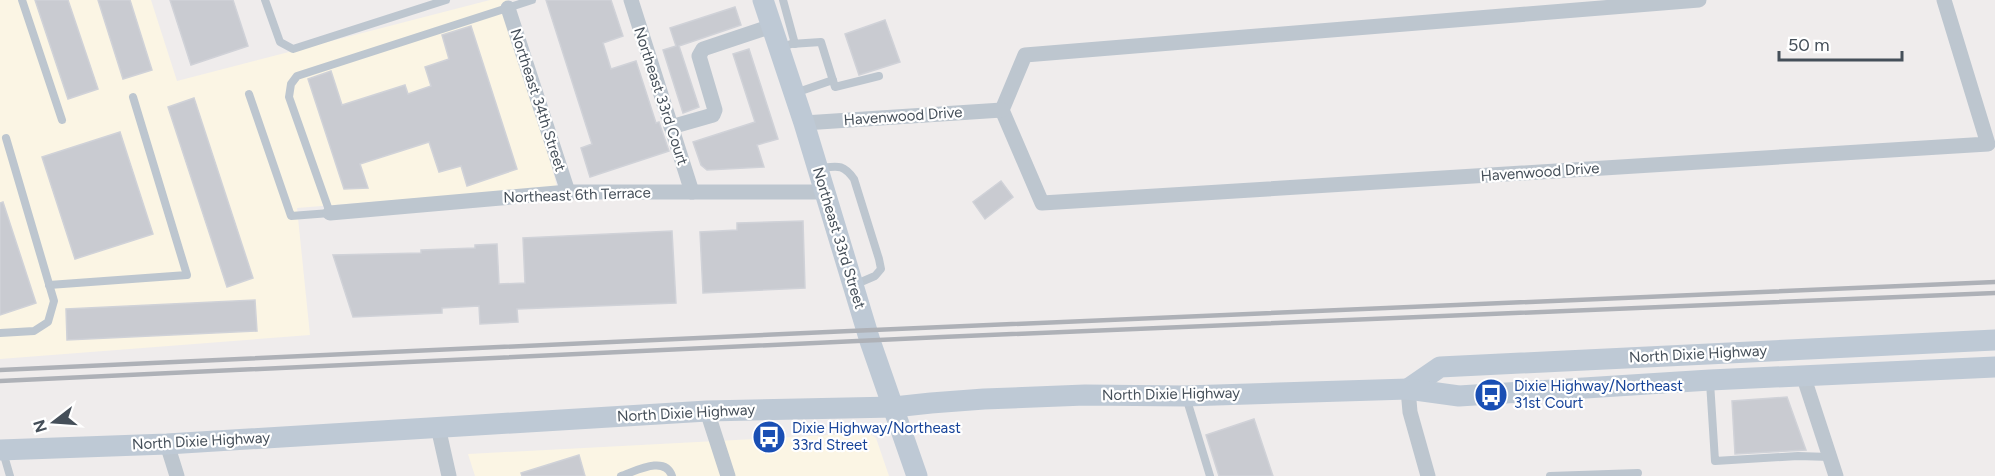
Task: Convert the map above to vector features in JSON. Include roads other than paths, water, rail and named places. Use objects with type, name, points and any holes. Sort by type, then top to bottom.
[{"type":"main road","name":"Northeast 33rd Street","points":[[763,0],[772,26],[787,46],[794,93],[870,340],[917,476]]},
{"type":"main road","name":"North Dixie Highway","points":[[1408,388],[1440,367],[1995,340]]},
{"type":"main road","name":"North Dixie Highway","points":[[1,450],[167,444],[707,411],[894,407],[1006,398],[1085,395],[1185,396],[1408,388],[1459,396],[1710,380],[1995,367]]},
{"type":"street","name":"Northeast 33rd Court","points":[[631,0],[692,192]]},
{"type":"street","points":[[1002,110],[1025,55],[1699,0]]},
{"type":"street","name":"Havenwood Drive","points":[[804,123],[1002,110],[1042,203],[1988,144],[1944,0]]},
{"type":"street","name":"Northeast 34th Street","points":[[508,8],[568,192]]},
{"type":"street","points":[[671,127],[712,115],[715,110],[699,56],[703,48],[772,26]]},
{"type":"street","name":"Northeast 6th Terrace","points":[[330,213],[568,192],[824,192]]},
{"type":"street","points":[[1803,375],[1836,476]]},
{"type":"street","points":[[1408,388],[1410,412],[1428,476]]},
{"type":"street","points":[[707,411],[728,476]]},
{"type":"street","points":[[438,427],[449,476]]},
{"type":"street","points":[[167,444],[177,476]]},
{"type":"lane","points":[[22,0],[62,120]]},
{"type":"lane","points":[[265,0],[280,42],[292,49],[446,0]]},
{"type":"lane","points":[[249,94],[291,216],[330,213],[289,97],[291,84],[297,76],[532,0]]},
{"type":"lane","points":[[783,0],[787,46],[821,42],[835,87],[879,76]]},
{"type":"lane","points":[[794,93],[833,80]]},
{"type":"lane","points":[[49,285],[187,275],[134,97]]},
{"type":"lane","points":[[0,333],[34,331],[48,322],[54,302],[6,138]]},
{"type":"lane","points":[[818,169],[838,166],[847,169],[854,179],[879,259],[881,269],[875,276],[853,285]]},
{"type":"lane","points":[[1710,380],[1715,461],[1798,456],[1830,457]]},
{"type":"lane","points":[[1185,396],[1210,476]]},
{"type":"lane","points":[[1,450],[10,476]]},
{"type":"lane","points":[[621,476],[654,465],[670,470],[672,476]]},
{"type":"lane","points":[[1550,476],[1638,473]]},
{"type":"railway","points":[[0,370],[1995,282]]},
{"type":"railway","points":[[0,381],[942,337],[1995,293]]},
{"type":"place","name":"Dixie Highway/Northeast 31st Court","points":[[1491,395]]},
{"type":"place","name":"Dixie Highway/Northeast 33rd Street","points":[[769,437]]}]
